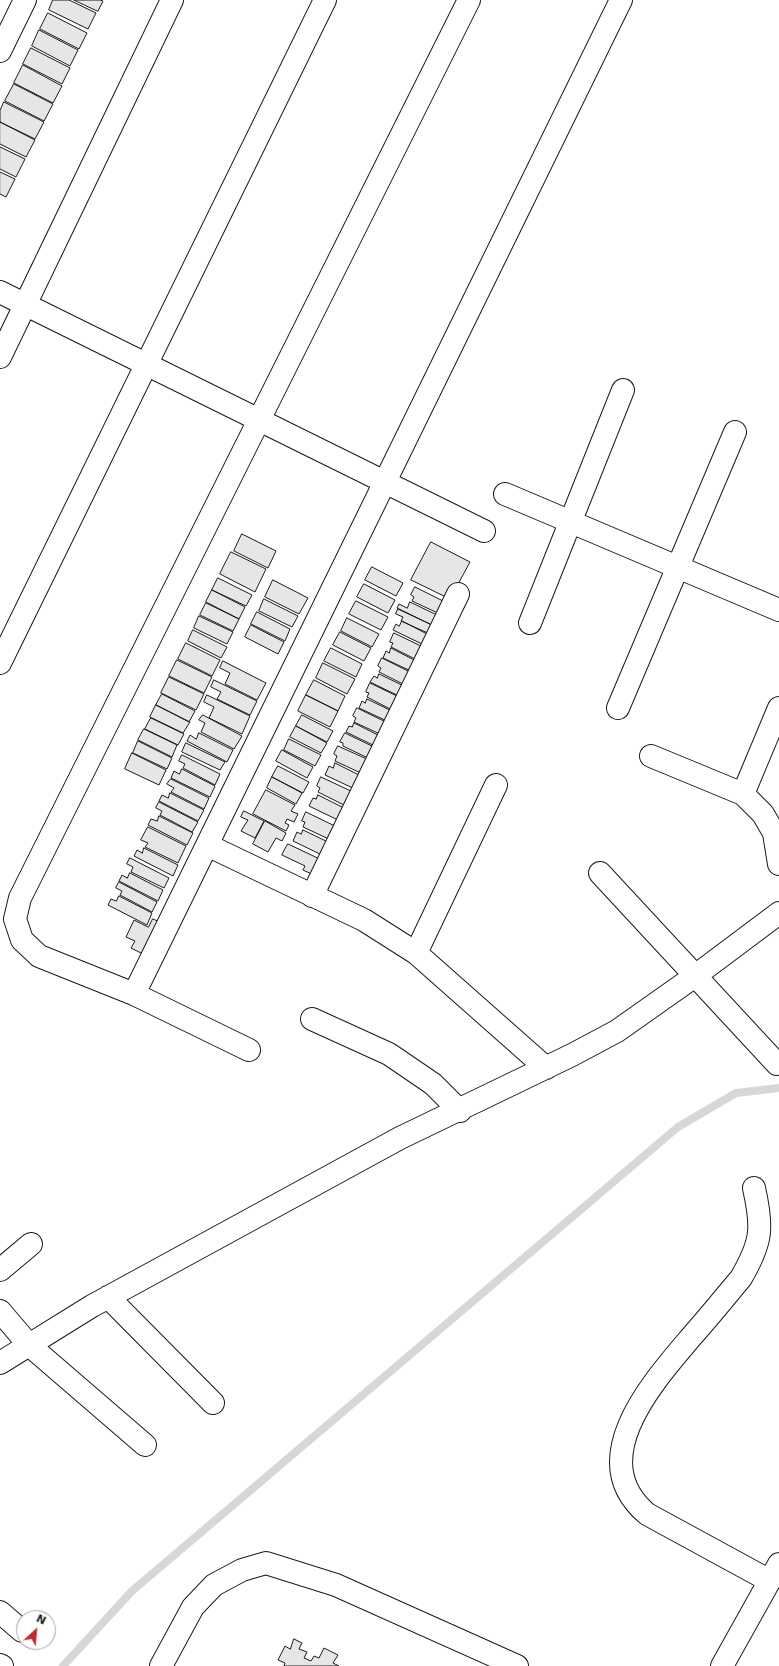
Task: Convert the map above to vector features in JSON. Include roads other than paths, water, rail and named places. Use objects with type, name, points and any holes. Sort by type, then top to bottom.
[{"type":"street","points":[[0,51],[25,0]]},
{"type":"street","points":[[0,357],[172,0]]},
{"type":"street","points":[[0,663],[325,0]]},
{"type":"street","points":[[248,1050],[134,994],[39,956],[22,940],[15,919],[20,898],[469,0]]},
{"type":"street","points":[[134,994],[621,0]]},
{"type":"street","points":[[0,292],[484,532]]},
{"type":"street","points":[[530,623],[623,390]]},
{"type":"street","points":[[618,708],[735,432]]},
{"type":"street","points":[[505,494],[779,610]]},
{"type":"street","points":[[312,896],[458,594]]},
{"type":"street","points":[[743,794],[779,708]]},
{"type":"street","points":[[651,756],[743,794],[763,814],[774,833],[779,864]]},
{"type":"street","points":[[416,953],[496,785]]},
{"type":"street","points":[[207,845],[364,920],[416,953],[546,1068]]},
{"type":"street","points":[[600,873],[777,1064]]},
{"type":"street","points":[[0,1363],[108,1297],[400,1138],[460,1111],[617,1031],[695,976],[779,913]]},
{"type":"street","points":[[312,1019],[389,1054],[433,1084],[460,1111]]},
{"type":"street","points":[[722,1666],[774,1573],[647,1514],[636,1504],[629,1494],[621,1467],[622,1449],[629,1425],[640,1403],[655,1379],[741,1278],[752,1259],[759,1242],[760,1228],[759,1211],[754,1188]]},
{"type":"street","points":[[0,1270],[31,1244]]},
{"type":"street","points":[[108,1297],[213,1403]]},
{"type":"street","points":[[0,1311],[29,1344],[145,1445]]},
{"type":"street","points":[[161,1666],[193,1607],[214,1585],[242,1570],[266,1563],[336,1585],[517,1666]]},
{"type":"street","points":[[0,1612],[16,1626]]},
{"type":"waterway","points":[[63,1666],[132,1591],[678,1127],[736,1093],[779,1088]]}]
